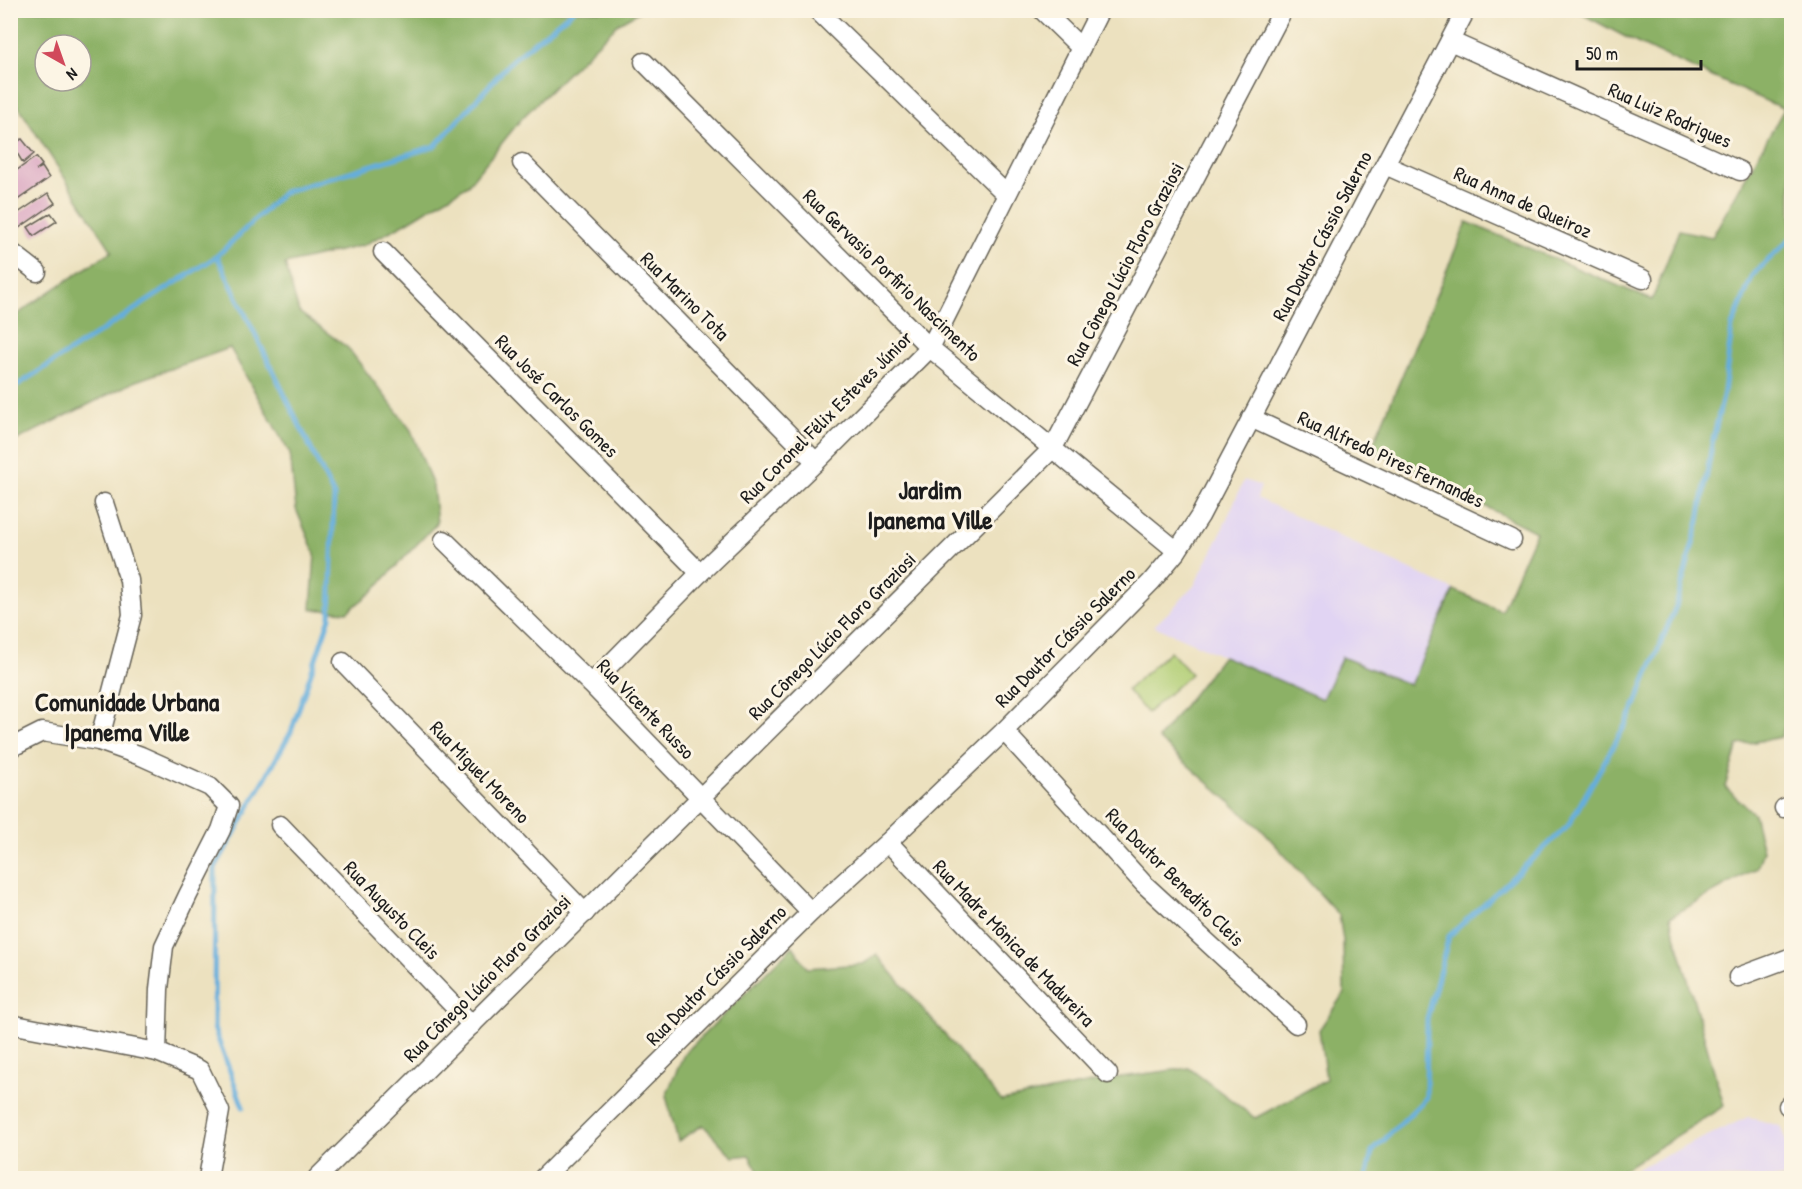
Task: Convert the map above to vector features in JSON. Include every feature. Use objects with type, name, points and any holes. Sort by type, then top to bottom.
[{"type":"street","points":[[817,10],[1006,194]]},
{"type":"street","points":[[1042,10],[1081,48]]},
{"type":"street","name":"Rua Coronel Félix Esteves Júnior","points":[[591,684],[700,573],[930,348],[1100,10]]},
{"type":"street","name":"Rua Cônego Lúcio Floro Graziosi","points":[[317,1179],[1053,448],[1283,10]]},
{"type":"street","name":"Rua Doutor Cássio Salerno","points":[[543,1179],[811,912],[1004,731],[1151,582],[1177,551],[1200,516],[1466,10]]},
{"type":"street","name":"Rua Luiz Rodrigues","points":[[1450,40],[1740,171]]},
{"type":"street","name":"Rua Gervasio Porfirio Nascimento","points":[[644,62],[930,348],[1177,551]]},
{"type":"street","name":"Rua Marino Tota","points":[[522,163],[816,462]]},
{"type":"street","name":"Rua Anna de Queiroz","points":[[1385,165],[1642,279]]},
{"type":"street","points":[[10,251],[37,272]]},
{"type":"street","name":"Rua José Carlos Gomes","points":[[383,252],[700,573]]},
{"type":"street","name":"Rua Alfredo Pires Fernandes","points":[[1251,418],[1512,540]]},
{"type":"street","points":[[99,741],[132,615],[129,580],[104,503]]},
{"type":"street","name":"Rua Vicente Russo","points":[[444,540],[591,684],[811,912]]},
{"type":"street","name":"Rua Miguel Moreno","points":[[343,662],[585,914]]},
{"type":"street","name":"Rua Doutor Benedito Cleis","points":[[1004,731],[1144,884],[1296,1024]]},
{"type":"street","points":[[10,748],[42,732],[99,741],[141,756],[210,787],[229,806],[221,830],[164,946],[159,989],[157,1052]]},
{"type":"street","name":"Rua Augusto Cleis","points":[[280,825],[472,1025]]},
{"type":"street","name":"Rua Madre Mônica de Madureira","points":[[888,842],[1108,1074]]},
{"type":"street","points":[[1738,977],[1791,957]]},
{"type":"street","points":[[10,1024],[157,1052],[200,1070],[220,1111],[208,1179]]},
{"type":"shaded area","points":[[1244,480],[1261,486],[1257,498],[1454,590],[1410,685],[1342,657],[1322,699],[1154,626],[1194,586]]},
{"type":"shaded area","points":[[1748,1117],[1780,1126],[1791,1153],[1791,1178],[1617,1178]]},
{"type":"green space","points":[[11,10],[640,11],[619,23],[523,117],[468,185],[406,223],[364,245],[285,264],[299,312],[348,348],[411,430],[433,486],[437,523],[371,593],[347,612],[311,609],[315,554],[296,509],[290,454],[230,348],[136,381],[11,443],[11,320],[31,304],[112,251],[11,95]]},
{"type":"green space","points":[[1576,11],[1791,11],[1791,707],[1781,737],[1738,745],[1725,787],[1754,814],[1763,851],[1757,868],[1670,917],[1724,1106],[1610,1178],[762,1178],[749,1155],[733,1157],[703,1125],[678,1141],[666,1096],[684,1054],[793,946],[807,968],[863,964],[877,955],[1001,1101],[1121,1077],[1189,1068],[1255,1118],[1326,1080],[1319,1030],[1344,993],[1343,940],[1339,915],[1261,829],[1158,739],[1223,656],[1322,699],[1342,657],[1410,685],[1454,590],[1501,611],[1536,532],[1371,449],[1467,222],[1652,300],[1679,230],[1712,237],[1784,109],[1637,43]]},
{"type":"green space","points":[[1170,651],[1191,674],[1147,713],[1127,690]]},
{"type":"building","points":[[22,139],[34,154],[23,163],[17,153],[10,158],[10,147]]},
{"type":"building","points":[[36,157],[42,165],[36,170],[42,167],[49,178],[10,205],[10,175]]},
{"type":"building","points":[[48,193],[55,203],[19,228],[12,217]]},
{"type":"building","points":[[51,213],[57,221],[34,236],[28,227]]},
{"type":"waterway","points":[[10,390],[217,256],[284,192],[435,146],[512,60],[574,10]]},
{"type":"waterway","points":[[1366,1178],[1372,1152],[1426,1098],[1427,1019],[1449,936],[1568,826],[1632,713],[1676,606],[1699,521],[1712,444],[1724,392],[1732,326],[1753,275],[1792,237]]},
{"type":"waterway","points":[[217,256],[334,496],[330,617],[291,732],[215,868],[214,1028],[243,1107]]},
{"type":"district","name":"Jardim Ipanema Ville","points":[[930,505]]},
{"type":"district","name":"Comunidade Urbana Ipanema Ville","points":[[127,717]]}]
